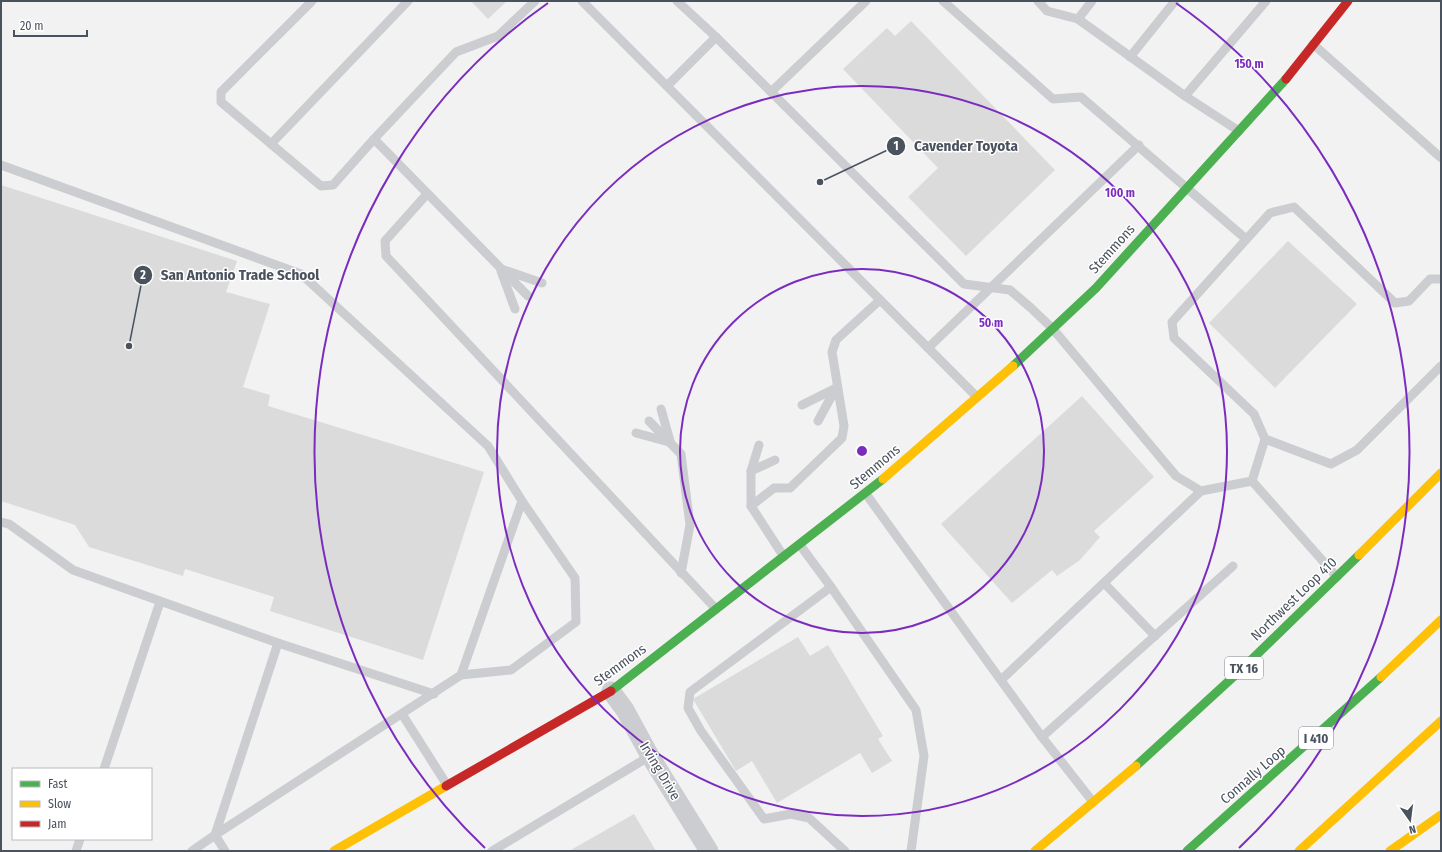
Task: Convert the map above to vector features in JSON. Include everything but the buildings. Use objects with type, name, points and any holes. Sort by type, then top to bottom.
[{"type":"main road","name":"Stemmons","points":[[334,851],[611,691],[866,494],[1053,329],[1096,288],[1276,90],[1348,1]]},
{"type":"main road","name":"Northwest Loop 410","points":[[1035,851],[1226,686],[1441,473]]},
{"type":"main road","name":"Connally Loop","points":[[1187,851],[1350,707],[1441,620]]},
{"type":"main road","points":[[1299,851],[1441,722]]},
{"type":"main road","points":[[1390,851],[1441,814]]},
{"type":"street","name":"Irving Drive","points":[[611,691],[625,710],[650,756],[709,851]]},
{"type":"lane","points":[[312,1],[221,92],[221,102],[321,186],[333,185],[456,52],[498,36],[535,1]]},
{"type":"lane","points":[[271,144],[408,1]]},
{"type":"lane","points":[[582,1],[977,397]]},
{"type":"lane","points":[[677,1],[716,37],[964,284],[1010,290],[1053,329],[1176,476],[1201,491]]},
{"type":"lane","points":[[771,92],[866,1]]},
{"type":"lane","points":[[943,1],[1053,99],[1081,97],[1139,145],[1246,240]]},
{"type":"lane","points":[[1038,1],[1047,11],[1078,19],[1185,96],[1239,131]]},
{"type":"lane","points":[[1078,19],[1092,1]]},
{"type":"lane","points":[[1130,57],[1175,1]]},
{"type":"lane","points":[[1185,96],[1266,1]]},
{"type":"lane","points":[[667,86],[716,37]]},
{"type":"lane","points":[[1313,44],[1441,158]]},
{"type":"lane","points":[[374,139],[528,296]]},
{"type":"lane","points":[[928,348],[1139,145]]},
{"type":"lane","points":[[1,165],[301,274],[488,446],[522,501],[575,578],[576,622],[511,670],[461,675],[192,851]]},
{"type":"lane","points":[[427,194],[385,241],[386,256],[716,609]]},
{"type":"lane","points":[[1252,481],[1265,439],[1254,414],[1174,338],[1172,322],[1270,213],[1294,207],[1395,303],[1409,301],[1430,279],[1441,279]]},
{"type":"lane","points":[[501,269],[542,283]]},
{"type":"lane","points":[[501,269],[515,309]]},
{"type":"lane","points":[[751,506],[774,488],[790,488],[842,438],[844,426],[836,388],[832,352],[836,340],[880,300]]},
{"type":"lane","points":[[1265,439],[1331,464],[1357,450],[1441,366]]},
{"type":"lane","points":[[802,405],[836,388]]},
{"type":"lane","points":[[818,420],[836,388]]},
{"type":"lane","points":[[661,409],[670,442]]},
{"type":"lane","points":[[649,421],[681,454],[690,525],[681,572]]},
{"type":"lane","points":[[636,433],[670,442]]},
{"type":"lane","points":[[759,445],[751,470],[751,506],[784,557]]},
{"type":"lane","points":[[751,470],[775,460]]},
{"type":"lane","points":[[1001,680],[1201,491],[1252,481]]},
{"type":"lane","points":[[1252,481],[1337,577]]},
{"type":"lane","points":[[866,494],[1042,737],[1093,802]]},
{"type":"lane","points":[[461,675],[522,501]]},
{"type":"lane","points":[[1,522],[9,524],[73,570],[278,643],[434,694]]},
{"type":"lane","points":[[800,545],[831,587],[916,710],[924,756],[911,851]]},
{"type":"lane","points":[[1042,737],[1233,566]]},
{"type":"lane","points":[[1104,582],[1154,636]]},
{"type":"lane","points":[[831,587],[690,692],[688,708],[701,731],[764,819],[791,814],[809,818],[845,851]]},
{"type":"lane","points":[[104,768],[160,602]]},
{"type":"lane","points":[[215,835],[278,643]]},
{"type":"lane","points":[[402,714],[447,785]]},
{"type":"lane","points":[[492,851],[650,756]]},
{"type":"lane","points":[[215,835],[225,851]]},
{"type":"lane","points":[[76,851],[80,840]]},
{"type":"traffic: fast","points":[[1013,366],[1096,288],[1286,79]]},
{"type":"traffic: fast","points":[[611,691],[883,479]]},
{"type":"traffic: fast","points":[[1136,766],[1243,668],[1359,555]]},
{"type":"traffic: fast","points":[[1187,851],[1381,677]]},
{"type":"traffic: slow","points":[[883,479],[1013,366]]},
{"type":"traffic: slow","points":[[1359,555],[1441,473]]},
{"type":"traffic: slow","points":[[1381,677],[1441,620]]},
{"type":"traffic: slow","points":[[1299,851],[1441,721]]},
{"type":"traffic: slow","points":[[1035,851],[1136,766]]},
{"type":"traffic: slow","points":[[334,851],[446,786]]},
{"type":"traffic: slow","points":[[1390,851],[1441,815]]},
{"type":"traffic: jam","points":[[1286,79],[1348,1]]},
{"type":"traffic: jam","points":[[446,786],[611,691]]},
{"type":"place","name":"Cavender Toyota","points":[[820,182]]},
{"type":"place","name":"San Antonio Trade School","points":[[129,346]]}]
